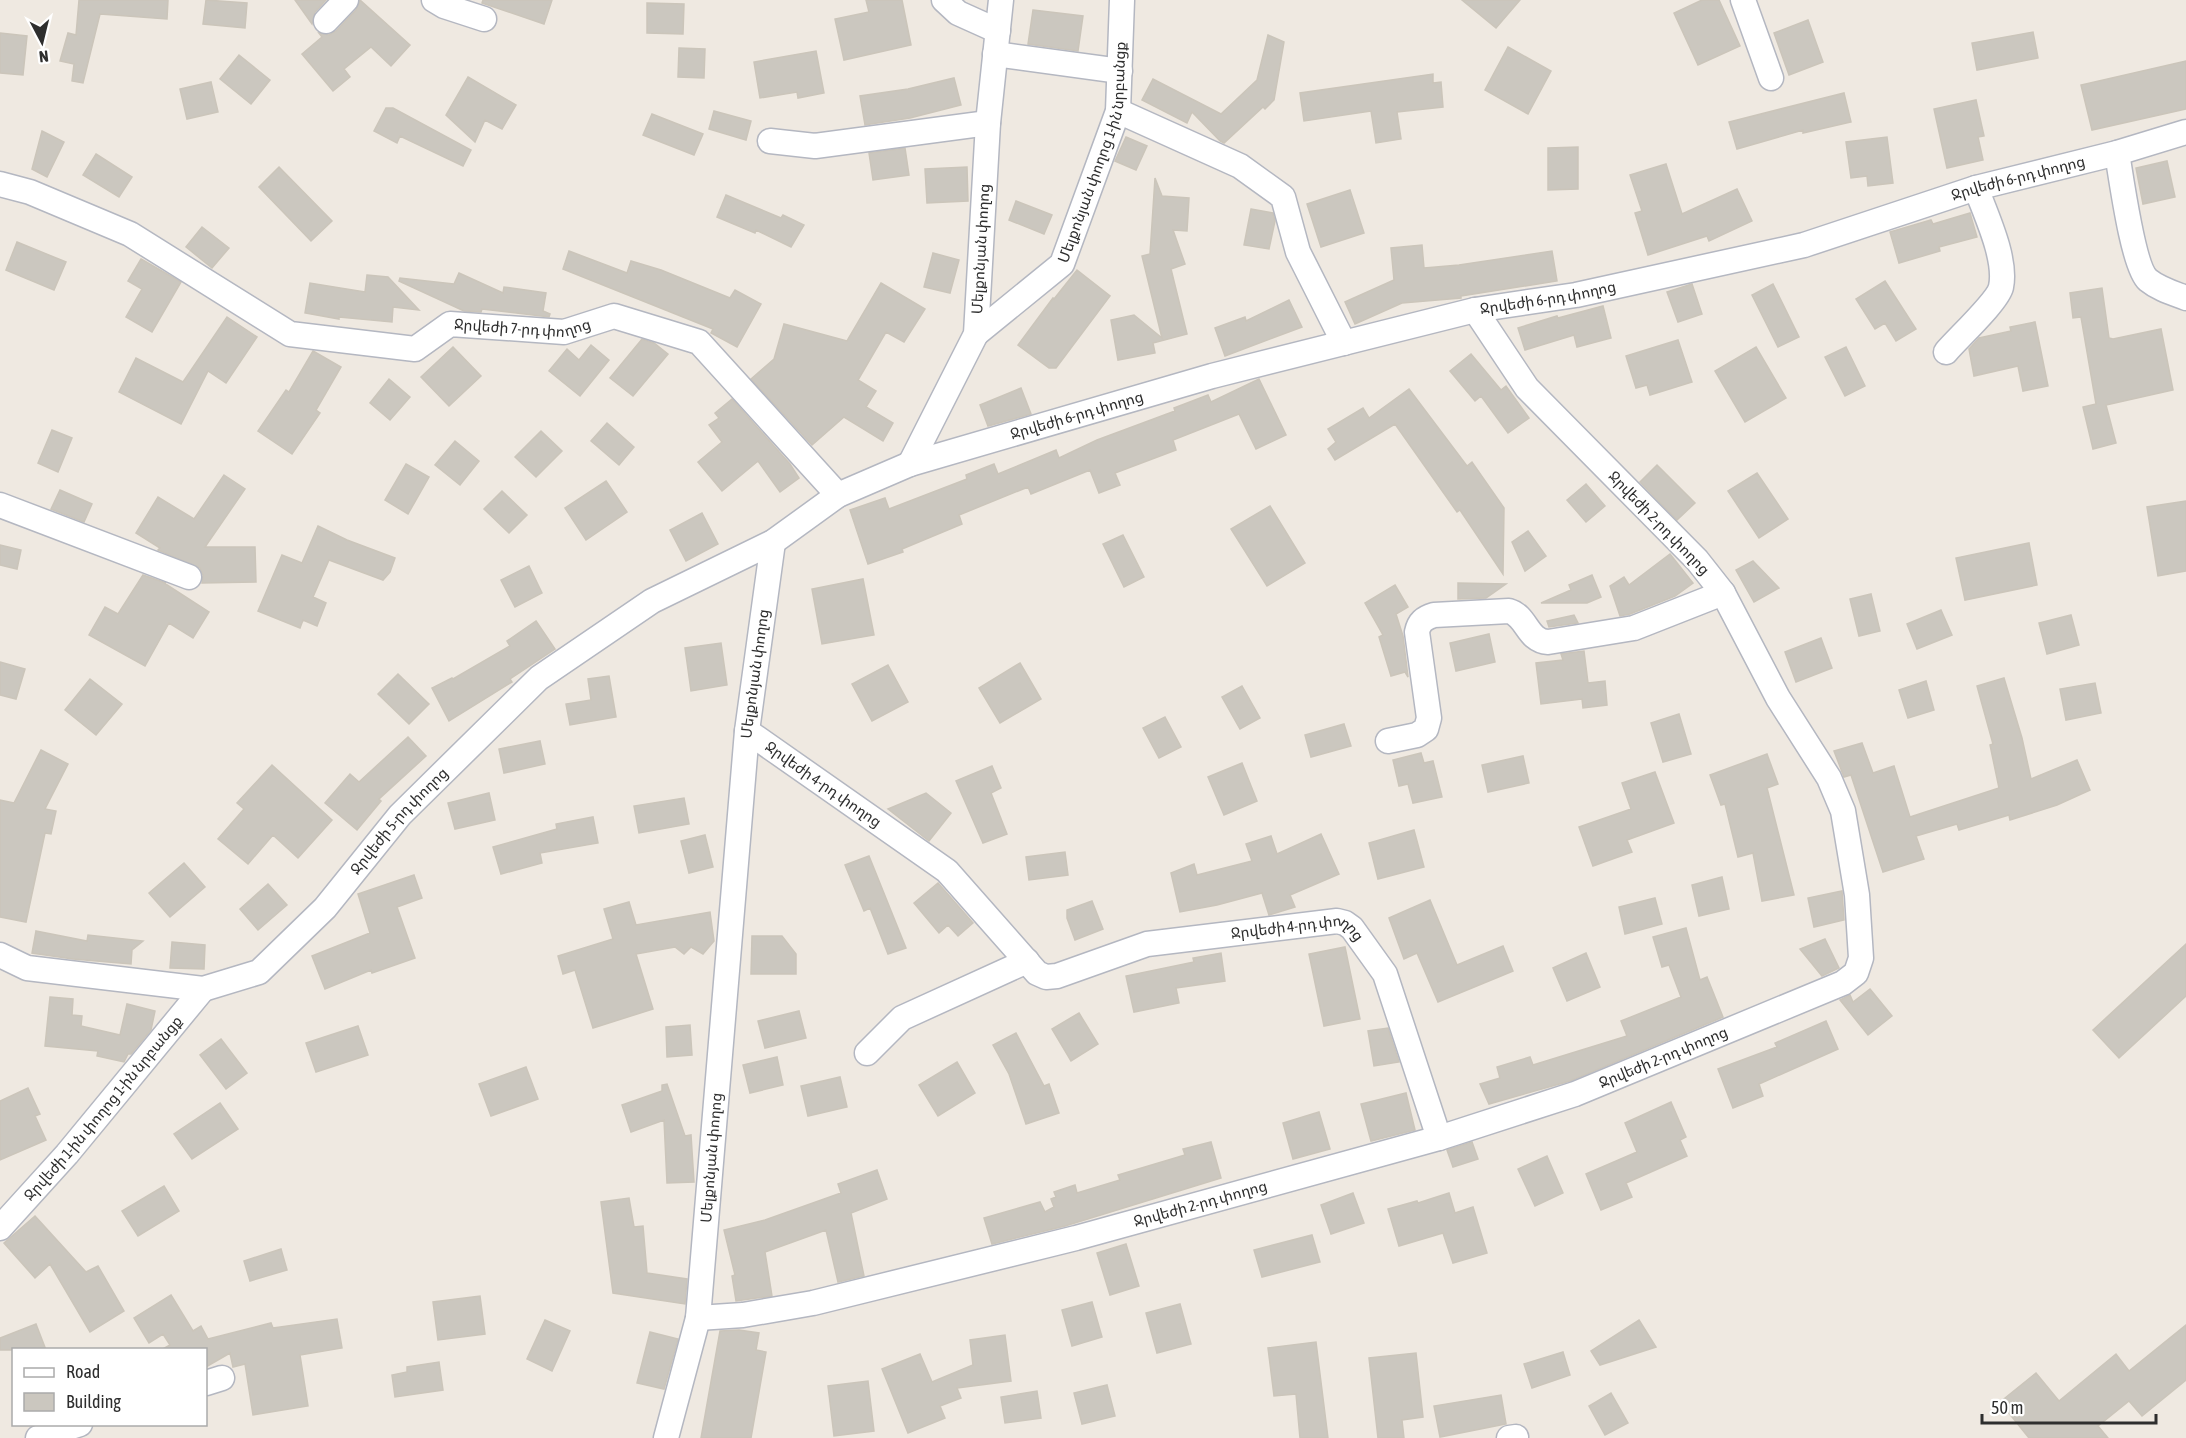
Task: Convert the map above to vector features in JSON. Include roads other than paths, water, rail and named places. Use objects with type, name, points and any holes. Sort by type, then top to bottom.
[{"type":"street","points":[[326,21],[346,0]]},
{"type":"street","points":[[434,0],[444,6],[484,19]]},
{"type":"street","points":[[944,0],[997,43],[1120,71]]},
{"type":"street","name":"Մելքոնյան փողոց","points":[[910,464],[976,334],[988,123],[1001,0]]},
{"type":"street","name":"Մելքոնյան փողոց 1-ին նրբանցք","points":[[976,334],[1062,264],[1118,111],[1122,0]]},
{"type":"street","points":[[1743,0],[1771,78]]},
{"type":"street","points":[[1118,111],[1240,166],[1283,197],[1298,252],[1344,343]]},
{"type":"street","points":[[770,141],[815,146],[988,123]]},
{"type":"street","name":"Ջրվեժի 6-րդ փողոց","points":[[910,464],[1212,376],[1475,310],[1576,296],[1804,245],[1976,188],[2117,153],[2186,132]]},
{"type":"street","points":[[2117,153],[2137,262],[2146,279],[2162,289],[2186,298]]},
{"type":"street","name":"Ջրվեժի 7-րդ փողոց","points":[[0,184],[30,192],[130,234],[290,334],[415,349],[450,324],[564,332],[614,316],[699,342],[838,495]]},
{"type":"street","points":[[1946,352],[2001,289],[2000,252],[1976,188]]},
{"type":"street","name":"Ջրվեժի 2-րդ փողոց","points":[[698,1318],[743,1315],[813,1303],[1076,1238],[1439,1138],[1575,1094],[1844,983],[1856,973],[1861,958],[1857,895],[1843,811],[1829,778],[1778,698],[1723,593],[1697,560],[1527,388],[1475,310]]},
{"type":"street","points":[[773,542],[838,495],[910,464]]},
{"type":"street","points":[[0,505],[189,577]]},
{"type":"street","name":"Մելքոնյան փողոց","points":[[666,1438],[698,1318],[747,731],[773,542]]},
{"type":"street","name":"Ջրվեժի 5-րդ փողոց","points":[[0,956],[27,968],[203,988],[259,972],[325,908],[400,815],[539,678],[652,601],[773,542]]},
{"type":"street","points":[[1388,741],[1417,735],[1426,729],[1429,718],[1417,632],[1419,624],[1426,618],[1434,615],[1509,611],[1519,616],[1534,637],[1548,642],[1634,628],[1723,593]]},
{"type":"street","name":"Ջրվեժի 4-րդ փողոց","points":[[747,731],[947,871],[1037,973],[1046,977],[1057,976],[1147,944],[1337,921],[1352,927],[1385,974],[1439,1138]]},
{"type":"street","points":[[867,1053],[902,1018],[1027,962]]},
{"type":"street","name":"Ջրվեժի 1-ին փողոց 1-ին նրբանցք","points":[[0,1228],[67,1154],[203,988]]},
{"type":"street","points":[[38,1438],[77,1426]]}]
